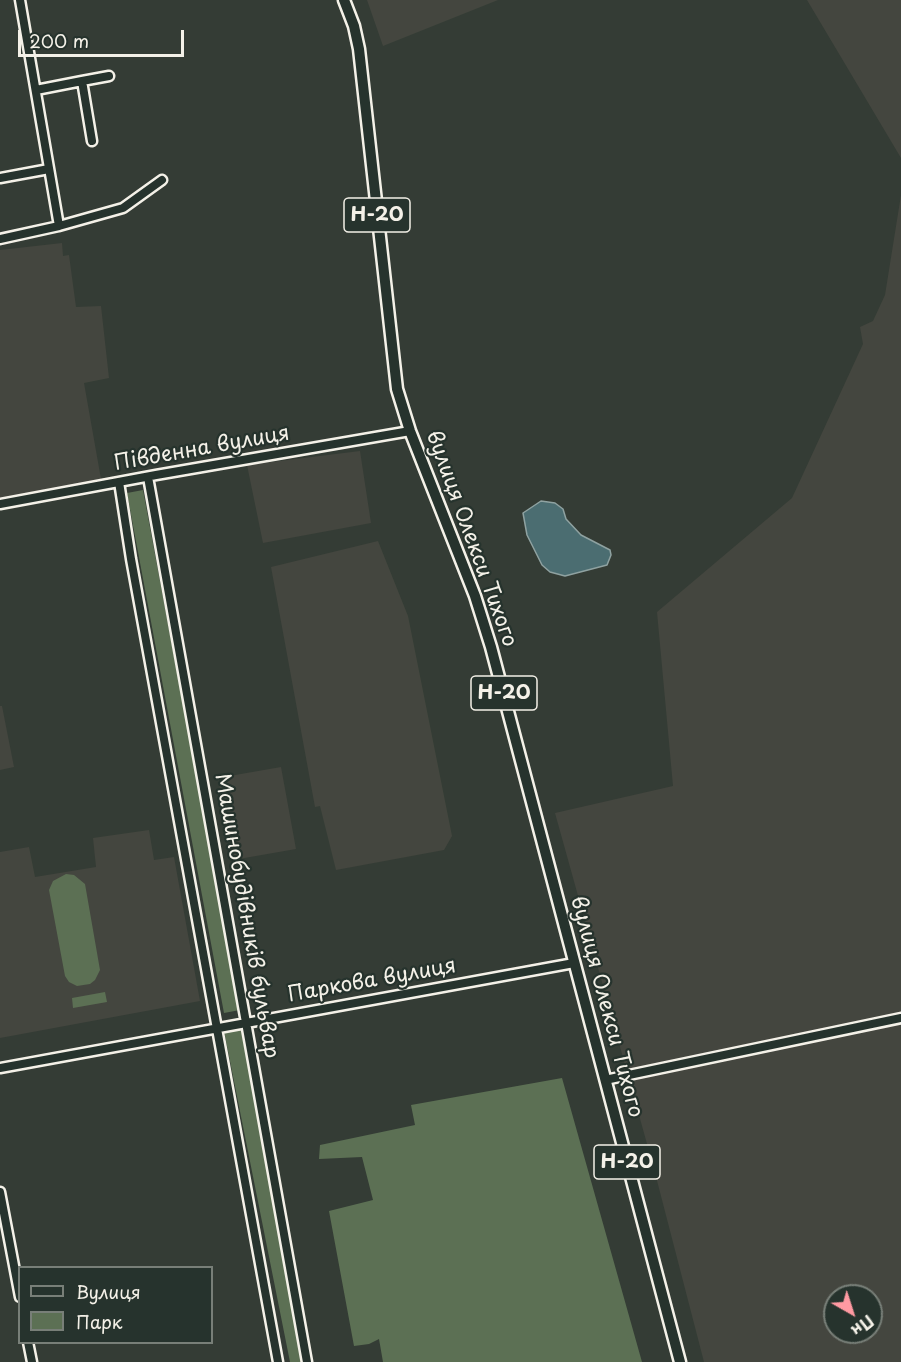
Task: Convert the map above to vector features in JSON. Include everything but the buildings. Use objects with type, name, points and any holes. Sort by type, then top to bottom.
[{"type":"main road","name":"вулиця Олекси Тихого","points":[[344,0],[357,38],[397,389],[410,431],[475,596],[488,636],[680,1362]]},
{"type":"street","points":[[20,0],[59,226]]},
{"type":"street","points":[[36,90],[109,76]]},
{"type":"street","points":[[82,81],[92,141]]},
{"type":"street","points":[[0,178],[49,169]]},
{"type":"street","points":[[0,238],[59,226],[123,208],[162,180]]},
{"type":"street","name":"Південна вулиця","points":[[0,504],[410,431]]},
{"type":"street","name":"Машинобудівників бульвар","points":[[148,477],[307,1362]]},
{"type":"street","points":[[119,482],[130,559],[278,1362]]},
{"type":"street","name":"Паркова вулиця","points":[[0,1068],[574,963]]},
{"type":"street","points":[[605,1080],[901,1018]]},
{"type":"street","points":[[0,1192],[18,1286]]},
{"type":"street","points":[[28,1344],[32,1362]]},
{"type":"shaded area","points":[[367,0],[498,0],[383,46]]},
{"type":"shaded area","points":[[807,0],[901,0],[901,158]]},
{"type":"shaded area","points":[[901,195],[901,1362],[704,1362],[654,1169],[555,813],[673,786],[657,612],[792,498],[863,344],[860,327],[873,321],[885,295]]},
{"type":"shaded area","points":[[62,243],[63,256],[69,255],[76,307],[101,306],[109,378],[84,383],[101,479],[0,498],[0,250]]},
{"type":"shaded area","points":[[360,451],[371,523],[263,543],[247,465]]},
{"type":"shaded area","points":[[378,541],[408,616],[452,836],[444,850],[336,870],[320,806],[315,807],[271,567]]},
{"type":"shaded area","points":[[0,706],[2,706],[14,767],[0,770]]},
{"type":"shaded area","points":[[281,767],[296,849],[233,860],[218,778]]},
{"type":"shaded area","points":[[149,830],[154,860],[174,857],[200,1001],[0,1038],[0,852],[29,847],[35,877],[96,867],[93,838]]},
{"type":"green space","points":[[143,490],[240,1010],[224,1013],[127,493]]},
{"type":"green space","points":[[66,874],[74,875],[85,884],[100,970],[90,984],[77,986],[69,982],[65,976],[49,890],[53,881]]},
{"type":"green space","points":[[105,992],[107,1002],[73,1008],[72,998]]},
{"type":"green space","points":[[241,1028],[304,1362],[290,1362],[224,1031]]},
{"type":"green space","points":[[562,1078],[642,1362],[383,1362],[379,1339],[369,1344],[354,1346],[329,1211],[373,1200],[362,1157],[319,1159],[320,1145],[415,1125],[411,1105]]},
{"type":"water","points":[[541,501],[555,503],[563,509],[566,519],[581,535],[610,550],[611,555],[607,565],[565,576],[550,572],[542,565],[527,535],[523,513]]}]
